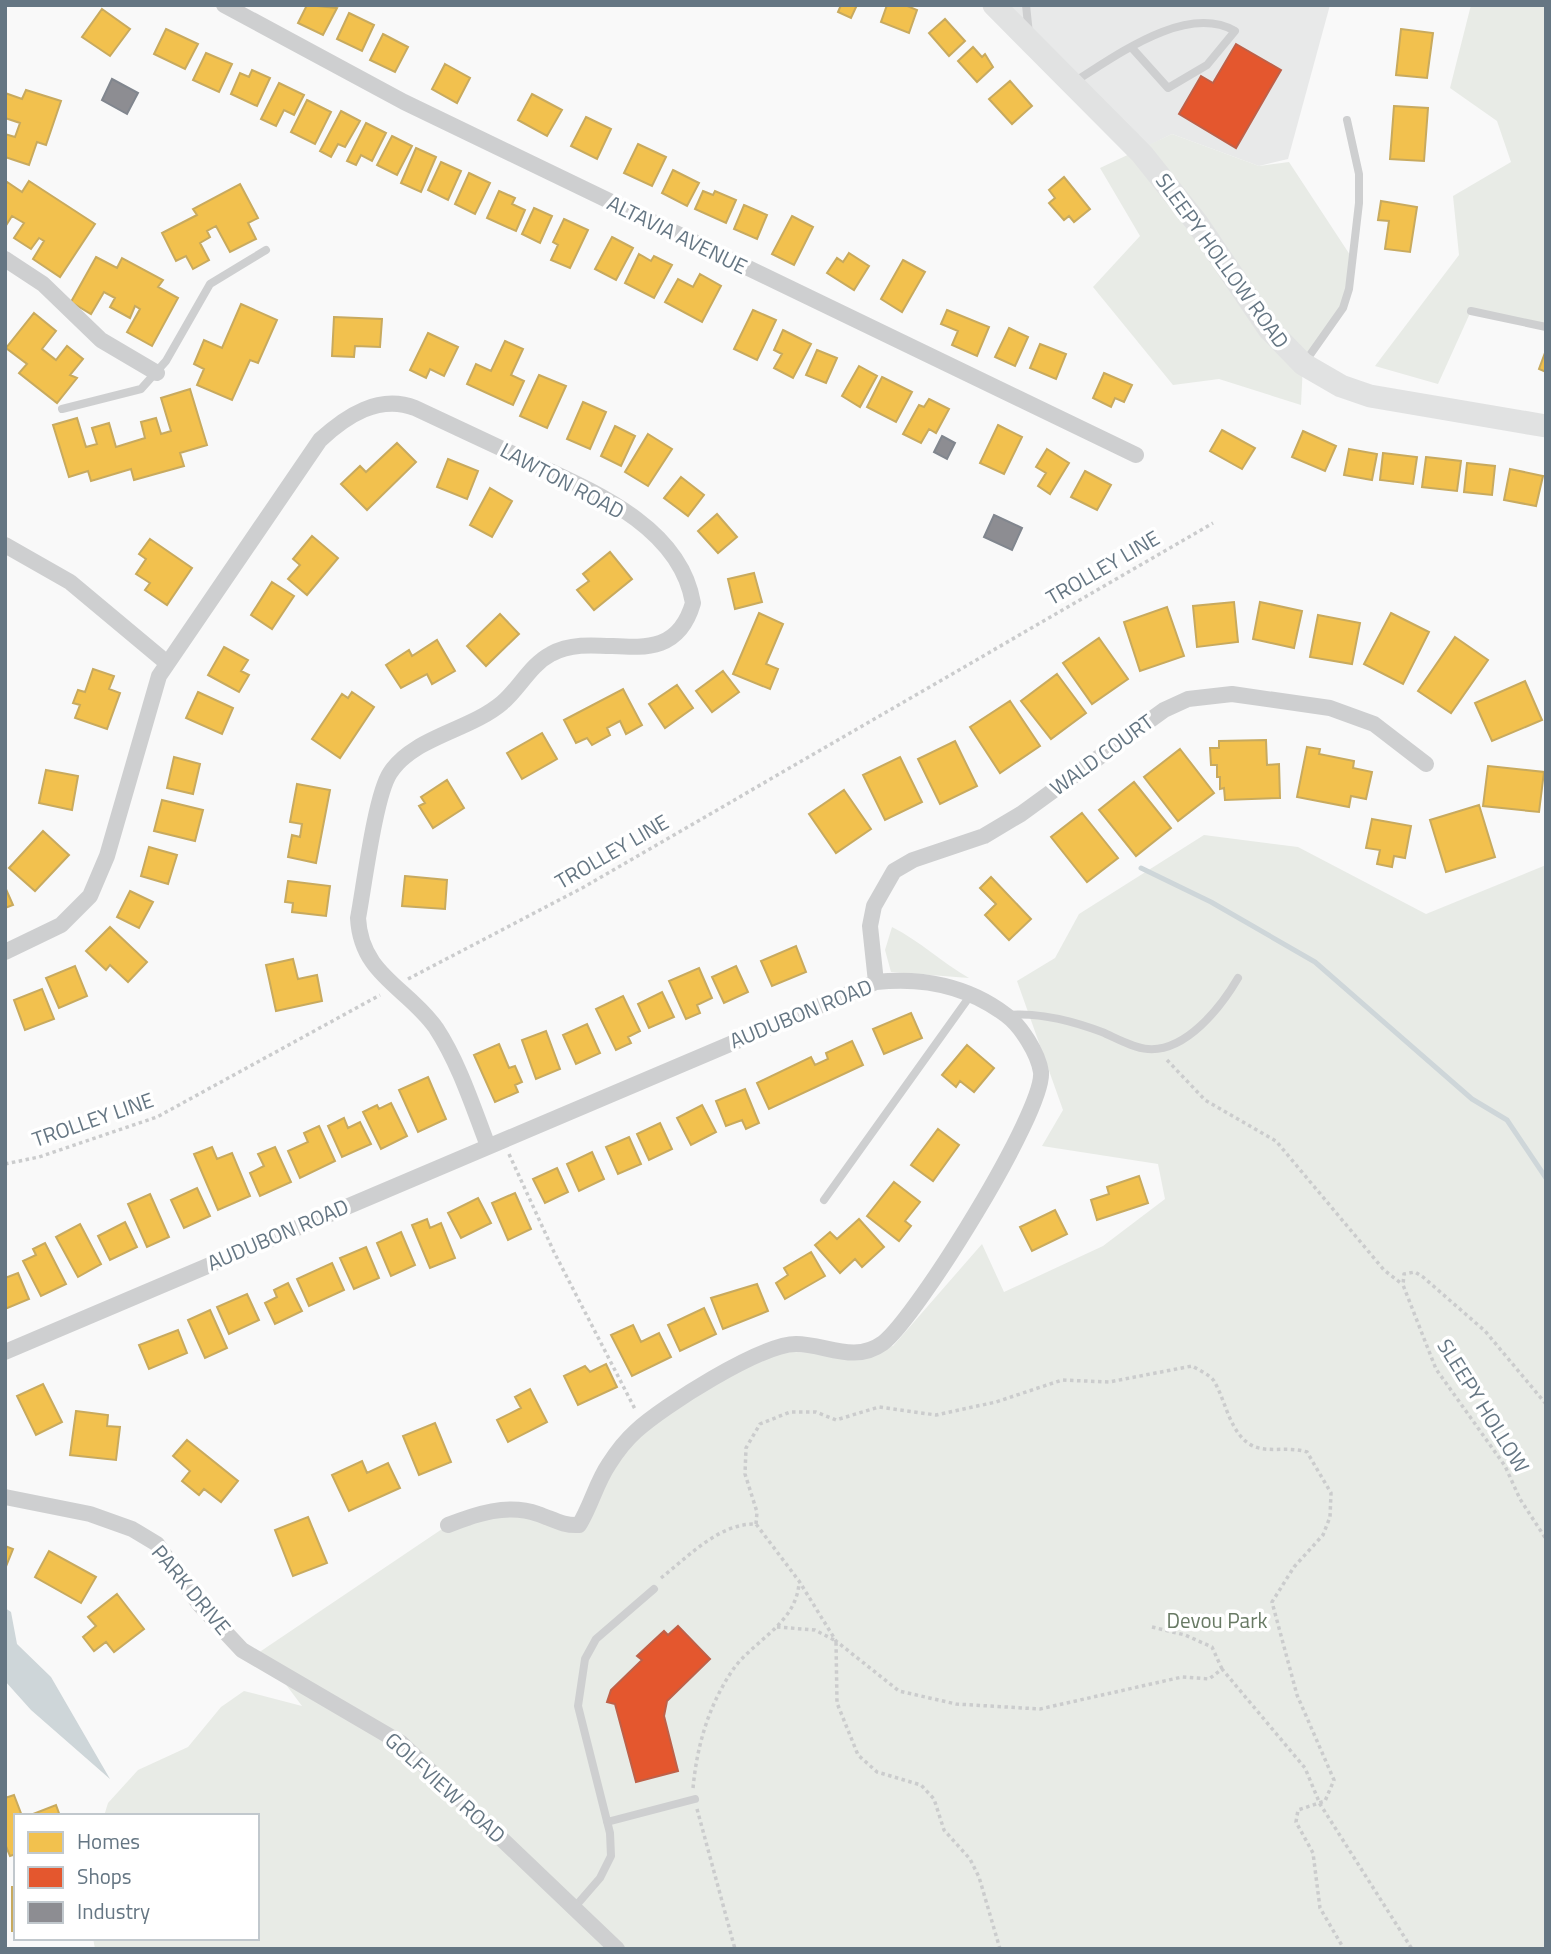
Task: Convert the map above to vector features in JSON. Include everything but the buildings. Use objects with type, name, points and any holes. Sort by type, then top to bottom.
[{"type":"main road","name":"SLEEPY HOLLOW ROAD","points":[[994,5],[1164,181],[1197,223],[1269,329],[1303,364],[1341,386],[1370,396],[1546,426]]},
{"type":"street","name":"ALTAVIA AVENUE","points":[[224,5],[416,108],[1136,455]]},
{"type":"street","points":[[5,259],[43,284],[101,340],[157,373]]},
{"type":"street","name":"LAWTON ROAD","points":[[5,952],[61,925],[90,896],[107,856],[159,676],[320,440],[346,419],[374,405],[393,402],[415,408],[616,505],[655,535],[685,574],[693,603],[680,630],[668,641],[649,647],[578,646],[551,654],[535,667],[503,703],[468,726],[411,751],[390,774],[358,918],[358,934],[366,956],[425,1014],[437,1030],[495,1143]]},
{"type":"street","points":[[5,545],[70,582],[166,663]]},
{"type":"street","name":"WALD COURT","points":[[876,982],[870,926],[874,906],[894,871],[914,860],[984,836],[1021,814],[1164,710],[1188,699],[1232,694],[1329,708],[1374,724],[1426,764]]},
{"type":"street","name":"AUDUBON ROAD","points":[[5,1352],[876,982],[906,979],[933,982],[970,996],[1007,1015],[1035,1054],[1041,1073],[1039,1095],[1027,1122],[957,1246],[913,1311],[884,1342],[850,1354],[793,1344],[765,1351],[679,1399],[644,1425],[609,1464],[579,1525],[565,1526],[520,1509],[474,1515],[448,1525]]},
{"type":"street","name":"PARK DRIVE","points":[[5,1497],[19,1502],[90,1514],[132,1529],[158,1544],[199,1604],[252,1657]]},
{"type":"street","name":"GOLFVIEW ROAD","points":[[252,1657],[401,1743],[617,1949]]},
{"type":"lane","points":[[1026,5],[1030,41]]},
{"type":"lane","points":[[1072,83],[1132,48],[1166,31],[1198,22],[1213,22],[1235,31],[1208,65],[1168,88],[1132,48]]},
{"type":"lane","points":[[1303,364],[1343,307],[1349,289],[1359,203],[1359,174],[1347,120]]},
{"type":"lane","points":[[62,410],[141,389],[157,373],[210,284],[266,250]]},
{"type":"lane","points":[[1471,311],[1546,327]]},
{"type":"lane","points":[[1007,1015],[1045,1016],[1092,1028],[1146,1049],[1171,1044],[1187,1035],[1208,1018],[1238,978]]},
{"type":"lane","points":[[824,1200],[970,996]]},
{"type":"lane","points":[[574,1908],[600,1878],[611,1856],[607,1822],[578,1706],[585,1659],[596,1639],[654,1589]]},
{"type":"lane","points":[[607,1822],[695,1799]]},
{"type":"path","name":"TROLLEY LINE","points":[[5,1164],[39,1157],[157,1117],[395,986],[584,887],[1213,523]]},
{"type":"path","points":[[1146,1049],[1167,1060],[1205,1100],[1276,1141],[1384,1270],[1403,1285]]},
{"type":"path","points":[[495,1143],[644,1425]]},
{"type":"path","name":"SLEEPY HOLLOW","points":[[1546,1404],[1485,1331],[1423,1277],[1415,1272],[1404,1274],[1403,1285],[1436,1368],[1505,1466],[1520,1499],[1546,1539]]},
{"type":"path","points":[[1000,1949],[979,1877],[970,1859],[944,1830],[934,1799],[921,1785],[877,1772],[858,1755],[837,1703],[836,1641],[799,1581],[755,1524],[757,1512],[745,1474],[746,1448],[760,1424],[790,1412],[816,1412],[836,1420],[879,1407],[936,1415],[996,1402],[1062,1380],[1109,1382],[1192,1366],[1213,1379],[1229,1419],[1251,1446],[1266,1450],[1290,1447],[1307,1452],[1331,1493],[1330,1517],[1323,1535],[1294,1567],[1272,1602],[1297,1695],[1334,1780],[1325,1801],[1298,1810],[1296,1822],[1312,1853],[1320,1908],[1344,1949]]},
{"type":"path","points":[[654,1589],[659,1580],[724,1530],[743,1524],[755,1524]]},
{"type":"path","points":[[735,1949],[695,1799],[693,1787],[696,1760],[710,1709],[733,1669],[777,1627],[794,1601],[799,1581]]},
{"type":"path","points":[[777,1627],[815,1630],[836,1641],[899,1691],[956,1704],[1040,1709],[1182,1676],[1209,1679],[1222,1669]]},
{"type":"path","points":[[1152,1627],[1185,1635],[1212,1647],[1222,1669],[1305,1768],[1320,1804],[1412,1949]]},
{"type":"shaded area","points":[[994,5],[1330,5],[1288,159],[1259,166],[1172,134],[1138,151]]},
{"type":"shaded area","points":[[5,1608],[11,1612],[17,1644],[51,1677],[110,1779],[31,1710],[5,1681]]},
{"type":"green space","points":[[1471,5],[1546,5],[1546,327],[1471,311],[1438,384],[1375,366],[1459,255],[1453,196],[1511,162],[1497,121],[1450,88]]},
{"type":"green space","points":[[1172,134],[1259,166],[1289,162],[1354,261],[1343,308],[1303,364],[1301,405],[1219,379],[1173,385],[1093,287],[1140,236],[1100,168]]},
{"type":"green space","name":"Devou Park","points":[[1204,835],[1298,847],[1426,914],[1546,865],[1546,1949],[95,1949],[93,1940],[259,1940],[259,1814],[105,1814],[108,1803],[138,1770],[188,1747],[221,1707],[244,1691],[302,1706],[278,1674],[252,1657],[448,1525],[504,1510],[579,1525],[635,1432],[765,1351],[850,1354],[893,1346],[982,1244],[1004,1292],[1103,1246],[1165,1199],[1158,1164],[1042,1146],[1063,1110],[1017,981],[1055,958],[1079,914]]},
{"type":"green space","points":[[892,927],[969,978],[891,972],[885,950]]},
{"type":"waterway","points":[[1141,868],[1211,902],[1315,962],[1472,1099],[1507,1120],[1546,1178]]}]
